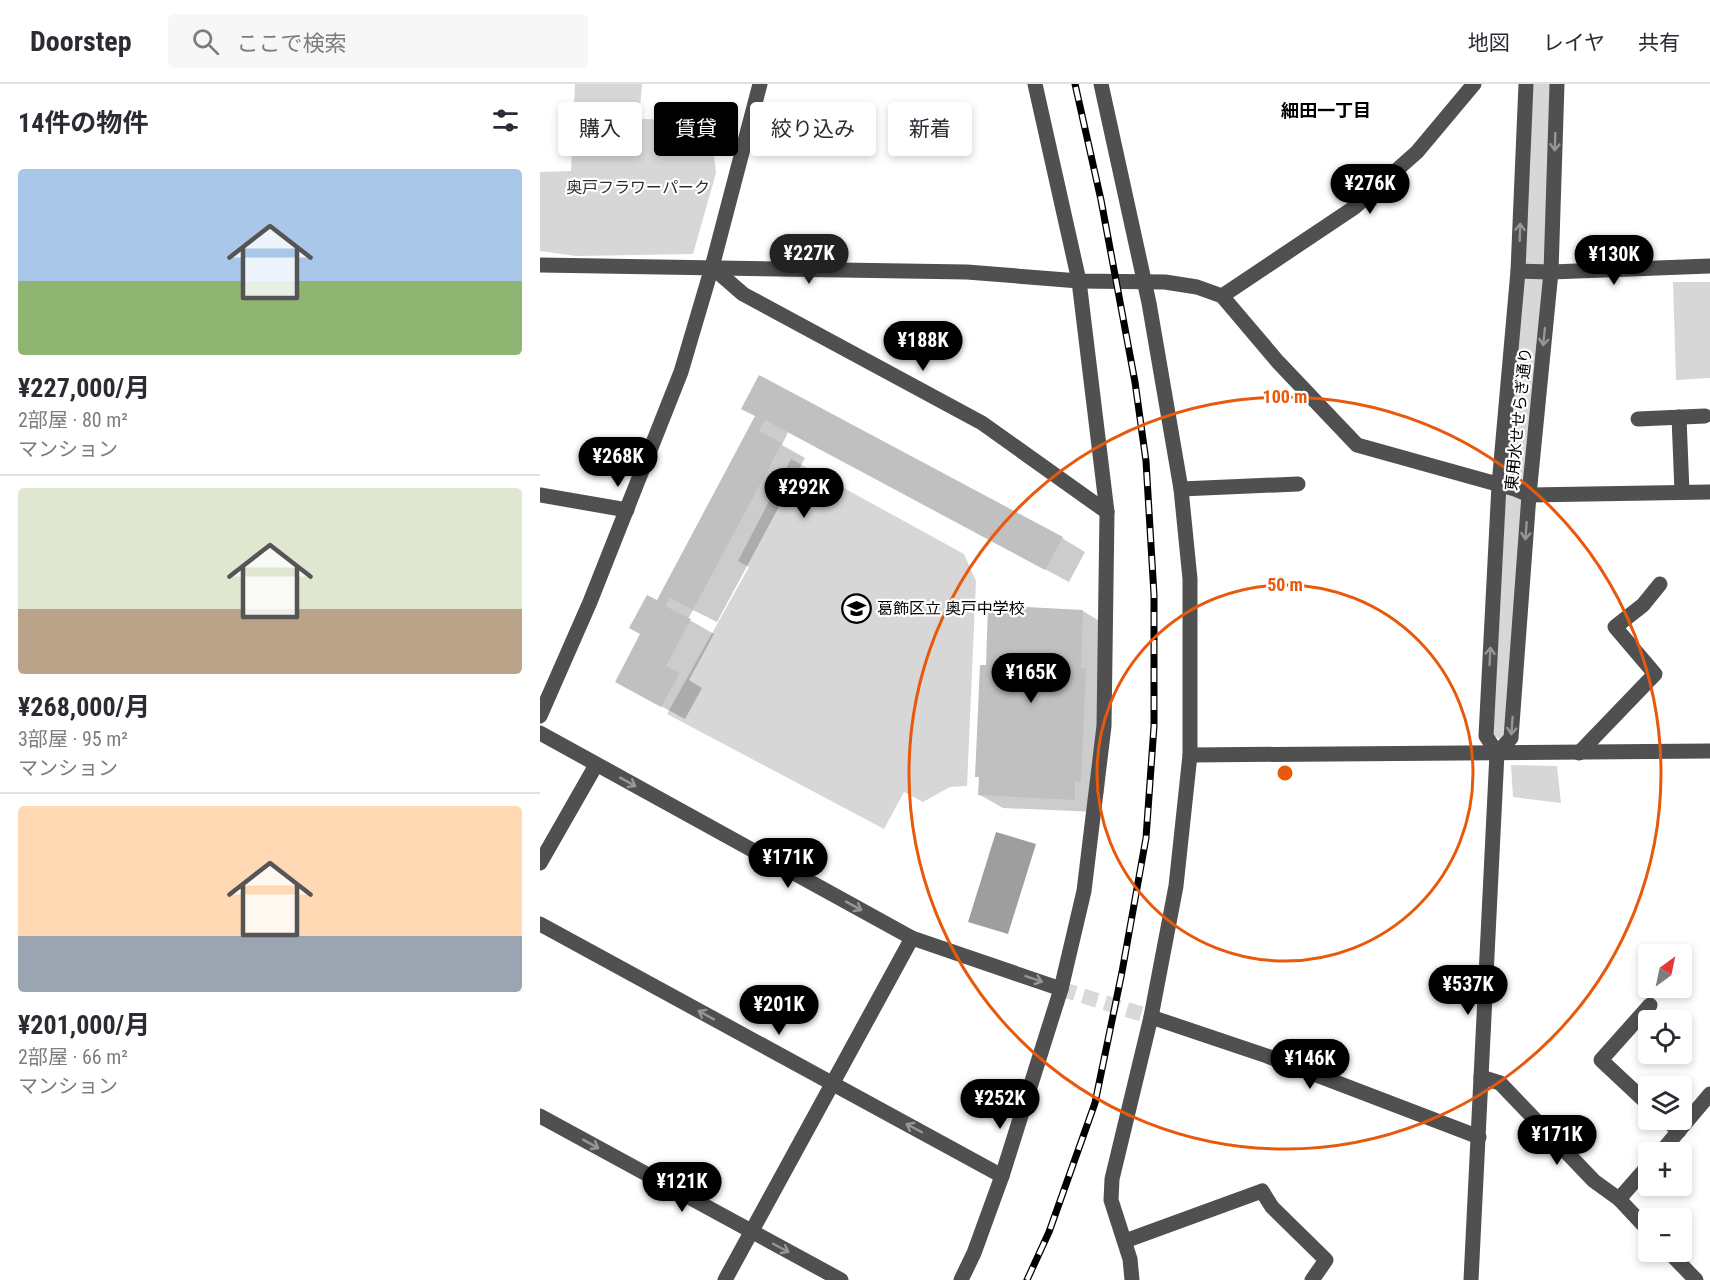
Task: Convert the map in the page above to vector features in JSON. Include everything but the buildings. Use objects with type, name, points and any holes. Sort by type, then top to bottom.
[{"type":"street","points":[[540,716],[590,602],[681,372],[712,267],[760,84]]},
{"type":"street","points":[[961,1280],[974,1253],[1002,1176],[1061,989],[1084,891],[1104,726],[1107,512],[1079,280],[1035,84]]},
{"type":"street","points":[[1101,84],[1145,282],[1181,489],[1190,579],[1190,755],[1176,886],[1151,1017],[1112,1179],[1111,1200],[1130,1259],[1132,1280]]},
{"type":"street","points":[[1222,296],[1355,207],[1417,152],[1474,84]]},
{"type":"street","points":[[1472,1280],[1497,753],[1485,736],[1499,484],[1518,270],[1526,84]]},
{"type":"street","name":"東用水せせらぎ通り","points":[[1497,753],[1511,738],[1528,495],[1551,272],[1557,84]]},
{"type":"street","points":[[540,265],[967,272],[1197,286],[1222,296],[1278,362],[1358,445],[1499,484],[1528,495],[1710,492]]},
{"type":"street","points":[[1518,270],[1551,272],[1710,266]]},
{"type":"street","points":[[712,267],[743,294],[982,423],[1107,512]]},
{"type":"street","points":[[1638,418],[1705,416]]},
{"type":"street","points":[[1679,417],[1682,492]]},
{"type":"street","points":[[1181,489],[1298,484]]},
{"type":"street","points":[[540,495],[627,510]]},
{"type":"street","points":[[1579,753],[1654,674],[1615,627],[1643,605],[1660,584]]},
{"type":"street","points":[[540,733],[912,938],[1061,989]]},
{"type":"street","points":[[1190,755],[1710,751]]},
{"type":"street","points":[[540,863],[596,765]]},
{"type":"street","points":[[540,924],[1002,1176]]},
{"type":"street","points":[[725,1280],[912,938]]},
{"type":"street","points":[[1638,1095],[1601,1060],[1650,1005]]},
{"type":"street","points":[[1151,1017],[1267,1056],[1479,1137]]},
{"type":"street","points":[[1481,1077],[1500,1083],[1594,1181],[1619,1199],[1638,1219]]},
{"type":"street","points":[[1670,1142],[1710,1094]]},
{"type":"street","points":[[540,1116],[841,1280]]},
{"type":"street","points":[[1619,1199],[1638,1177]]},
{"type":"street","points":[[1125,1241],[1262,1191],[1272,1208],[1326,1260],[1312,1280]]},
{"type":"street","points":[[1679,1262],[1696,1280]]},
{"type":"green space","name":"奥戸フラワーパーク","points":[[575,84],[642,84],[640,102],[574,102]]},
{"type":"green space","points":[[1532,84],[1554,84],[1548,269],[1524,269]]},
{"type":"green space","name":"奥戸フラワーパーク","points":[[642,119],[654,119],[654,156],[714,156],[716,173],[693,254],[576,256],[540,251],[540,172],[571,171],[572,156],[642,156]]},
{"type":"green space","points":[[1524,273],[1548,274],[1527,492],[1506,483]]},
{"type":"green space","points":[[1673,282],[1710,282],[1710,378],[1676,380]]},
{"type":"green space","points":[[791,459],[964,554],[976,581],[967,786],[950,787],[923,802],[904,792],[884,829],[667,714],[749,567],[738,561]]},
{"type":"green space","points":[[1506,487],[1526,496],[1507,743],[1493,735]]},
{"type":"green space","points":[[1511,765],[1557,766],[1561,803],[1513,797]]},
{"type":"shaded area","points":[[996,832],[1036,844],[1008,934],[968,922]]},
{"type":"tunnel","points":[[1061,989],[1151,1017]]},
{"type":"railway","points":[[1027,1280],[1049,1232],[1095,1103],[1146,838],[1154,726],[1154,595],[1146,461],[1135,382],[1101,200],[1075,84]]},
{"type":"place","name":"葛飾区立 奥戸中学校","points":[[856,608]]},
{"type":"district","name":"細田一丁目","points":[[1326,111]]}]
